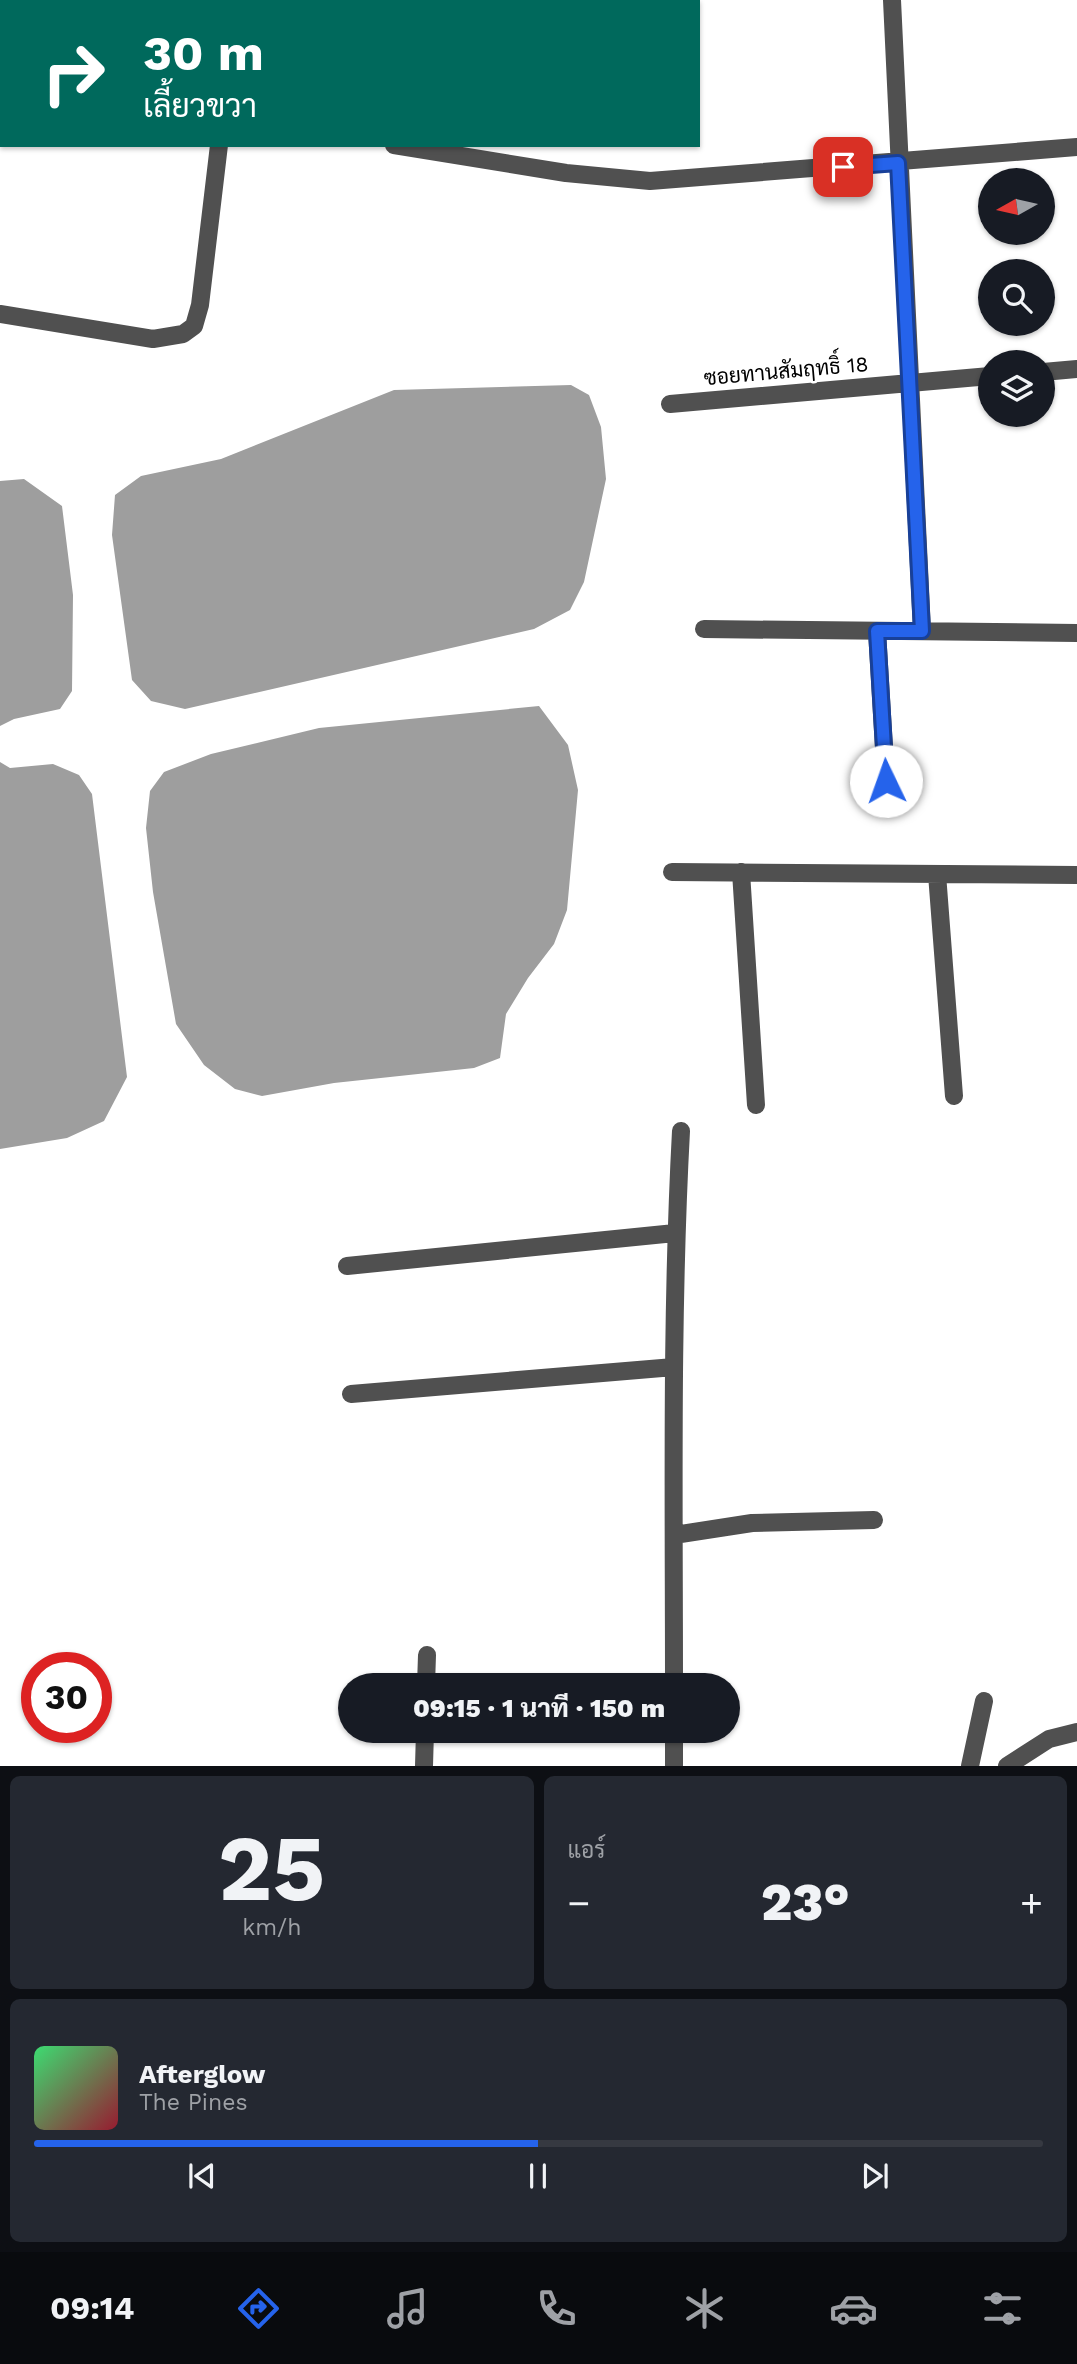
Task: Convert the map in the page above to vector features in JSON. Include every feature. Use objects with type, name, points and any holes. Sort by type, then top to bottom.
[{"type":"street","points":[[891,0],[922,631]]},
{"type":"street","points":[[0,314],[153,339],[183,334],[194,326],[200,305],[219,147]]},
{"type":"street","points":[[406,147],[566,173],[650,181],[1077,147]]},
{"type":"street","points":[[1055,371],[1077,369]]},
{"type":"street","name":"ซอยทานสัมฤทธิ์ 18","points":[[670,404],[978,377]]},
{"type":"street","points":[[704,629],[1077,633]]},
{"type":"street","points":[[877,631],[886,781]]},
{"type":"street","points":[[672,872],[1077,876]]},
{"type":"street","points":[[741,872],[755,1105]]},
{"type":"street","points":[[937,874],[954,1096]]},
{"type":"street","points":[[674,1673],[675,1233],[681,1131]]},
{"type":"street","points":[[347,1266],[675,1233]]},
{"type":"street","points":[[351,1394],[674,1367]]},
{"type":"street","points":[[674,1535],[752,1523],[874,1520]]},
{"type":"street","points":[[426,1673],[427,1655]]},
{"type":"street","points":[[970,1766],[984,1701]]},
{"type":"street","points":[[1007,1766],[1049,1739],[1077,1732]]},
{"type":"street","points":[[424,1766],[425,1743]]},
{"type":"street","points":[[674,1743],[674,1766]]},
{"type":"shaded area","points":[[571,385],[589,395],[601,427],[606,479],[584,582],[570,610],[534,629],[185,709],[151,701],[132,680],[112,535],[115,495],[141,476],[221,459],[394,390]]},
{"type":"shaded area","points":[[24,479],[62,506],[73,595],[72,691],[60,709],[14,719],[0,726],[0,481]]},
{"type":"shaded area","points":[[539,706],[568,745],[578,790],[567,910],[554,944],[528,978],[506,1014],[500,1058],[474,1068],[334,1083],[262,1096],[235,1089],[204,1065],[176,1024],[153,892],[146,828],[150,791],[164,772],[211,754],[319,728]]},
{"type":"shaded area","points":[[0,762],[10,768],[53,764],[79,775],[92,794],[127,1077],[104,1121],[67,1138],[0,1149]]},
{"type":"route","points":[[843,167],[898,163],[922,631],[877,631],[886,781]]}]
